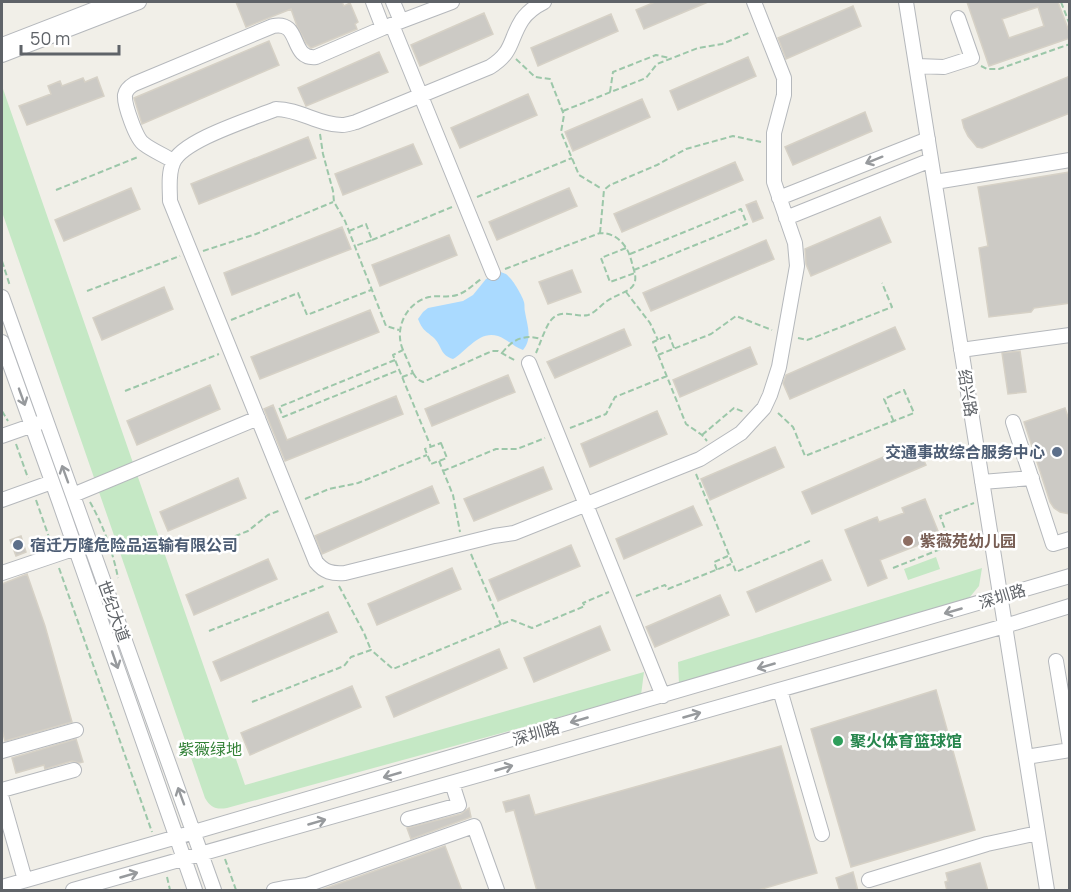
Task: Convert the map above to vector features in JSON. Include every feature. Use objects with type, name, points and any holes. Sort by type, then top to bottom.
[{"type":"street","points":[[2,45],[113,2]]},
{"type":"street","points":[[2,55],[139,2]]},
{"type":"street","points":[[373,2],[392,25],[493,273]]},
{"type":"street","points":[[392,25],[393,2]]},
{"type":"street","points":[[173,161],[143,144],[139,139],[125,99],[125,93],[134,84],[280,24],[291,31],[301,52],[310,57],[316,57],[452,2]]},
{"type":"street","points":[[544,2],[527,13],[505,56],[490,67],[343,125],[316,120],[286,109],[276,109],[199,140],[184,149],[173,161],[169,186],[170,201],[316,562],[335,577],[464,543],[514,533],[691,463],[741,433],[767,403],[776,381],[797,266],[795,243],[774,182],[774,133],[784,95],[784,78],[754,2]]},
{"type":"street","name":"绍兴路","points":[[906,2],[1047,891]]},
{"type":"street","points":[[916,66],[944,67],[972,58],[958,18]]},
{"type":"street","points":[[778,198],[928,139]]},
{"type":"street","points":[[786,218],[931,160]]},
{"type":"street","points":[[935,183],[1070,160]]},
{"type":"street","name":"世纪大道","points":[[2,297],[214,891]]},
{"type":"street","points":[[961,350],[1070,335]]},
{"type":"street","name":"世纪大道","points":[[2,342],[195,891]]},
{"type":"street","points":[[529,363],[663,696]]},
{"type":"street","points":[[73,495],[258,418]]},
{"type":"street","points":[[7,434],[46,420]]},
{"type":"street","points":[[1013,422],[1053,544],[1070,539]]},
{"type":"street","points":[[982,483],[1032,478]]},
{"type":"street","points":[[2,500],[52,482]]},
{"type":"street","points":[[2,573],[76,548]]},
{"type":"street","name":"深圳路","points":[[2,887],[1070,576]]},
{"type":"street","name":"深圳路","points":[[73,891],[1070,606]]},
{"type":"street","points":[[1026,757],[1070,748],[1067,714],[1056,661]]},
{"type":"street","points":[[780,690],[822,834]]},
{"type":"street","points":[[2,751],[76,730]]},
{"type":"street","points":[[2,790],[74,770]]},
{"type":"street","points":[[408,819],[459,805],[452,783]]},
{"type":"street","points":[[2,799],[25,880]]},
{"type":"street","points":[[274,891],[307,885],[474,826],[496,891]]},
{"type":"street","points":[[869,880],[987,844],[1038,833]]},
{"type":"path","points":[[1062,2],[1070,25]]},
{"type":"path","points":[[563,111],[646,78],[657,63],[698,48],[722,44],[764,27]]},
{"type":"path","points":[[972,58],[987,69],[999,69],[1070,44]]},
{"type":"path","points":[[507,51],[535,77],[549,79],[564,115],[561,132],[579,174],[604,190]]},
{"type":"path","points":[[610,92],[613,72],[656,54],[670,58]]},
{"type":"path","points":[[316,120],[334,202],[345,221],[386,326],[399,330]]},
{"type":"path","points":[[600,233],[604,190],[610,185],[657,165],[686,149],[733,136],[763,142],[773,147]]},
{"type":"path","points":[[56,190],[155,150]]},
{"type":"path","points":[[87,291],[191,253],[256,234],[334,202]]},
{"type":"path","points":[[626,248],[601,258],[610,282],[747,224],[741,209],[629,255]]},
{"type":"path","points":[[349,231],[366,224],[372,240],[355,246]]},
{"type":"path","points":[[600,233],[607,233],[618,238],[626,248],[635,271],[636,282],[632,288],[588,315],[568,313],[556,316],[551,320],[534,359],[529,363],[523,364],[498,351],[492,351],[423,382],[417,380],[400,342],[399,330],[407,312],[429,297],[453,296],[483,277],[600,233]]},
{"type":"path","points":[[658,356],[711,334],[736,316],[785,335],[807,340],[892,307],[882,283]]},
{"type":"path","points":[[220,324],[298,292],[307,315],[371,290]]},
{"type":"path","points":[[626,292],[650,323],[658,340]]},
{"type":"path","points":[[675,349],[669,335],[653,342],[686,424],[702,435],[713,451]]},
{"type":"path","points":[[502,353],[519,339],[530,336],[542,339]]},
{"type":"path","points":[[125,390],[230,349]]},
{"type":"path","points":[[403,350],[393,355],[431,447]]},
{"type":"path","points":[[395,360],[279,407],[283,417],[399,370]]},
{"type":"path","points":[[402,377],[412,373]]},
{"type":"path","points":[[767,403],[793,427],[805,456],[894,422],[914,413],[904,390],[884,399],[894,422]]},
{"type":"path","points":[[702,435],[734,408],[757,416]]},
{"type":"path","points":[[2,411],[7,419],[7,434],[32,489],[156,843]]},
{"type":"path","points":[[441,443],[447,458],[431,464],[425,449],[431,447],[441,443]]},
{"type":"path","points":[[193,553],[248,531],[268,515],[293,504],[329,489],[358,483],[427,455]]},
{"type":"path","points":[[439,461],[453,495],[464,543],[501,625]]},
{"type":"path","points":[[691,463],[736,572],[812,540]]},
{"type":"path","points":[[893,568],[951,545],[940,516],[985,499]]},
{"type":"path","points":[[717,570],[714,562],[729,555]]},
{"type":"path","points":[[209,631],[335,577],[371,650],[393,669],[512,620],[532,628],[585,606],[583,603],[665,585],[668,589],[732,563]]},
{"type":"path","points":[[252,702],[344,666],[351,657],[371,650]]},
{"type":"path","points":[[164,865],[170,891]]},
{"type":"green space","name":"紫薇绿地","points":[[2,86],[245,785],[644,672],[641,695],[227,808],[220,809],[209,804],[2,212]]},
{"type":"green space","points":[[936,557],[940,569],[908,580],[904,569]]},
{"type":"green space","points":[[982,568],[979,586],[969,598],[679,684],[678,662]]},
{"type":"water","points":[[501,272],[511,279],[524,303],[528,341],[523,350],[501,337],[491,335],[474,342],[453,359],[449,357],[443,353],[437,341],[423,328],[418,319],[428,308],[463,301],[473,295],[486,279]]},
{"type":"building","points":[[236,2],[342,2],[344,6],[350,3],[358,22],[355,24],[357,29],[311,48],[297,26],[291,9],[246,27]]},
{"type":"building","points":[[655,2],[708,2],[644,29],[636,10]]},
{"type":"building","points":[[967,2],[1058,2],[1070,38],[989,66]],"holes":[[[1038,7],[1044,26],[1009,38],[1002,19]]]},
{"type":"building","points":[[853,6],[861,26],[786,59],[778,38]]},
{"type":"building","points":[[484,13],[493,34],[420,66],[411,45]]},
{"type":"building","points":[[611,14],[618,31],[538,66],[531,48]]},
{"type":"building","points":[[269,41],[279,65],[142,124],[134,98]]},
{"type":"building","points":[[379,52],[388,72],[306,106],[298,88]]},
{"type":"building","points":[[748,57],[756,76],[678,110],[670,91]]},
{"type":"building","points":[[1070,76],[1070,113],[982,148],[977,147],[968,136],[962,120]]},
{"type":"building","points":[[97,77],[104,96],[27,125],[19,106],[51,94],[48,86],[60,81],[62,86],[83,78],[85,82]]},
{"type":"building","points":[[528,94],[537,115],[460,148],[451,128]]},
{"type":"building","points":[[642,99],[650,117],[573,151],[565,132]]},
{"type":"building","points":[[865,112],[872,131],[793,165],[785,147]]},
{"type":"building","points":[[308,137],[316,158],[199,204],[191,184]]},
{"type":"building","points":[[413,144],[422,164],[343,195],[335,174]]},
{"type":"building","points":[[735,162],[743,180],[622,232],[614,214]]},
{"type":"building","points":[[1070,172],[1070,303],[1034,308],[1031,312],[989,317],[979,248],[988,246],[978,187]]},
{"type":"building","points":[[131,188],[140,209],[64,241],[55,220]]},
{"type":"building","points":[[569,188],[577,206],[497,240],[489,222]]},
{"type":"building","points":[[756,201],[763,218],[753,222],[746,205]]},
{"type":"building","points":[[880,217],[891,242],[811,276],[806,264],[805,249]]},
{"type":"building","points":[[342,227],[351,249],[232,295],[224,273]]},
{"type":"building","points":[[449,235],[457,255],[380,286],[372,265]]},
{"type":"building","points":[[766,240],[774,259],[651,311],[643,293]]},
{"type":"building","points":[[572,270],[581,292],[548,304],[539,282]]},
{"type":"building","points":[[164,287],[173,309],[102,340],[93,318]]},
{"type":"building","points":[[370,310],[379,332],[260,379],[251,357]]},
{"type":"building","points":[[895,327],[905,349],[790,399],[783,383],[786,375]]},
{"type":"building","points":[[624,329],[631,345],[555,378],[547,362]]},
{"type":"building","points":[[750,347],[757,364],[680,397],[673,380]]},
{"type":"building","points":[[1020,351],[1026,392],[1008,394],[1002,353]]},
{"type":"building","points":[[508,375],[515,392],[432,426],[425,409]]},
{"type":"building","points":[[210,385],[220,409],[137,445],[127,421]]},
{"type":"building","points":[[396,396],[403,414],[285,461],[264,409],[273,405],[287,440]]},
{"type":"building","points":[[1065,408],[1070,423],[1070,514],[1060,512],[1050,502],[1024,422]]},
{"type":"building","points":[[657,411],[667,434],[590,467],[581,444]]},
{"type":"building","points":[[916,443],[926,465],[812,514],[802,492]]},
{"type":"building","points":[[775,447],[784,467],[710,500],[701,479]]},
{"type":"building","points":[[543,467],[552,489],[474,521],[464,499]]},
{"type":"building","points":[[238,478],[246,498],[168,531],[160,512]]},
{"type":"building","points":[[432,486],[439,503],[322,554],[315,536]]},
{"type":"building","points":[[925,499],[938,531],[918,538],[921,544],[880,560],[887,578],[868,586],[845,530],[877,517],[879,522],[904,513],[902,508]]},
{"type":"building","points":[[693,506],[702,525],[624,559],[616,539]]},
{"type":"building","points":[[21,536],[26,552],[16,556],[10,540]]},
{"type":"building","points":[[571,545],[580,566],[498,601],[489,580]]},
{"type":"building","points":[[268,559],[277,579],[194,615],[186,595]]},
{"type":"building","points":[[822,560],[831,580],[756,612],[747,592]]},
{"type":"building","points":[[452,568],[461,589],[377,625],[368,604]]},
{"type":"building","points":[[27,574],[45,626],[72,722],[5,741],[2,730],[2,584]]},
{"type":"building","points":[[720,595],[729,615],[655,647],[646,627]]},
{"type":"building","points":[[328,612],[337,632],[221,681],[213,662]]},
{"type":"building","points":[[600,626],[610,650],[534,682],[524,658]]},
{"type":"building","points":[[499,649],[507,668],[394,717],[386,697]]},
{"type":"building","points":[[352,686],[361,707],[250,755],[241,733]]},
{"type":"building","points":[[936,690],[975,830],[851,867],[811,729]]},
{"type":"building","points":[[76,739],[83,762],[72,761],[45,769],[44,765],[16,773],[12,758]]},
{"type":"building","points":[[781,746],[817,873],[755,891],[537,891],[514,810],[506,812],[503,802],[529,795],[535,815]]},
{"type":"building","points":[[469,808],[471,817],[411,839],[407,828],[461,814]]},
{"type":"building","points":[[445,846],[462,891],[318,891]]},
{"type":"building","points":[[980,863],[988,891],[947,891],[946,873]]},
{"type":"building","points":[[853,872],[858,891],[840,891],[836,878]]},
{"type":"place","name":"交通事故综合服务中心","points":[[1057,452]]},
{"type":"place","name":"紫薇苑幼儿园","points":[[908,541]]},
{"type":"place","name":"宿迁万隆危险品运输有限公司","points":[[18,545]]},
{"type":"place","name":"聚火体育篮球馆","points":[[838,741]]}]
